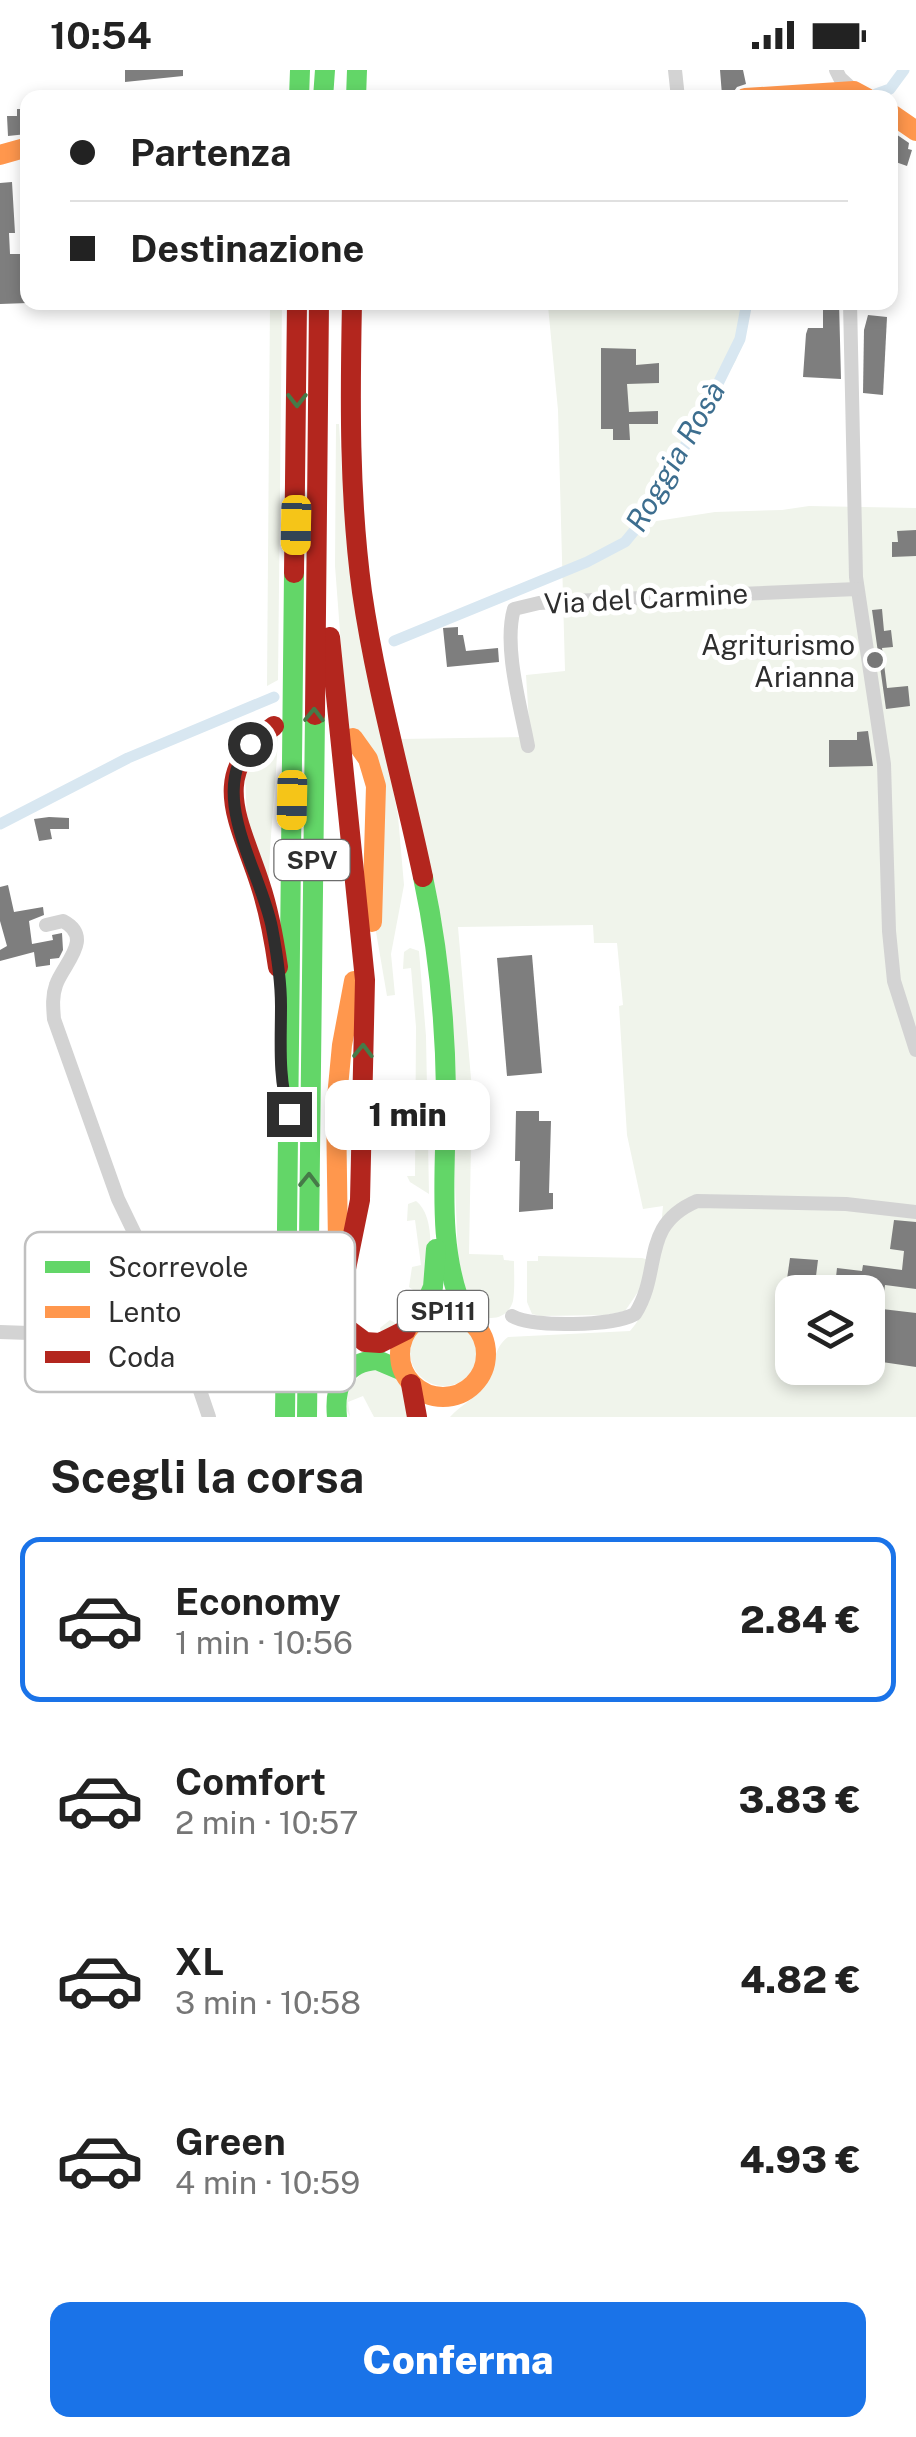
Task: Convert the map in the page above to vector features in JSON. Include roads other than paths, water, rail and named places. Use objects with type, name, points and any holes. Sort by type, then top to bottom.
[{"type":"main road","name":"SPV","points":[[287,1232],[297,310]]},
{"type":"main road","name":"SPV","points":[[309,1232],[319,310]]},
{"type":"main road","points":[[328,310],[328,606],[365,980],[360,1200],[355,1236]]},
{"type":"main road","name":"SP111","points":[[352,310],[350,443],[358,558],[367,624],[421,864],[438,964],[444,1030],[448,1256],[455,1294],[485,1342],[485,1365],[474,1384],[454,1396],[440,1417]]},
{"type":"main road","points":[[274,726],[245,750],[234,774],[232,799],[273,934],[281,996],[280,1086],[289,1114]]},
{"type":"main road","points":[[353,738],[372,767],[377,792],[371,950],[365,980]]},
{"type":"main road","name":"SP111","points":[[408,818],[428,985],[436,1262],[433,1287],[400,1346],[417,1417]]},
{"type":"main road","points":[[339,1232],[336,1098],[342,1032],[362,950]]},
{"type":"main road","name":"SP111","points":[[413,1324],[438,1310],[466,1317]]},
{"type":"main road","points":[[355,1335],[360,1340],[380,1343],[413,1324]]},
{"type":"main road","points":[[355,1366],[378,1359],[395,1363],[431,1396],[454,1396]]},
{"type":"main road","name":"SPV","points":[[285,1392],[285,1417]]},
{"type":"main road","name":"SPV","points":[[307,1392],[307,1417]]},
{"type":"street","points":[[836,70],[855,90]]},
{"type":"street","points":[[850,310],[857,588],[884,764],[894,981],[916,1050]]},
{"type":"street","name":"Via del Carmine","points":[[528,746],[515,680],[511,622],[514,609],[594,600],[857,588]]},
{"type":"street","points":[[46,925],[63,920],[75,932],[74,956],[54,990],[54,1018],[118,1199],[134,1232]]},
{"type":"street","points":[[512,1316],[532,1322],[600,1322],[634,1314],[647,1286],[663,1224],[678,1209],[697,1200],[846,1204],[916,1212]]},
{"type":"street","points":[[0,1332],[25,1333]]},
{"type":"street","points":[[200,1392],[209,1417]]},
{"type":"waterway","name":"Roggia Rosà","points":[[887,90],[904,70]]},
{"type":"waterway","name":"Roggia Rosà","points":[[394,641],[587,562],[625,542],[644,519],[704,412],[740,339],[745,310]]},
{"type":"waterway","name":"Roggia Rosà","points":[[0,824],[128,758],[274,697]]},
{"type":"place","name":"Agriturismo Arianna","points":[[875,660]]}]
